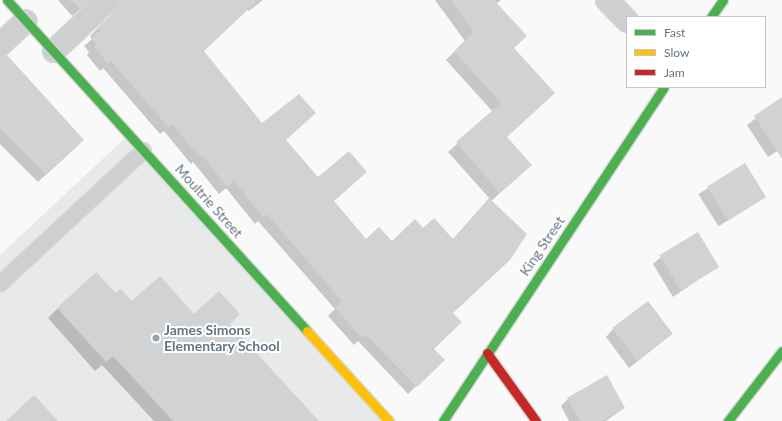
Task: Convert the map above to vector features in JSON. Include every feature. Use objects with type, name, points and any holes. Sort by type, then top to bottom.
[{"type":"street","name":"Moultrie Street","points":[[7,0],[389,421]]},
{"type":"street","points":[[54,51],[108,0]]},
{"type":"street","points":[[607,0],[626,20]]},
{"type":"street","points":[[712,16],[723,0]]},
{"type":"street","points":[[0,45],[26,21]]},
{"type":"street","name":"King Street","points":[[443,421],[663,88]]},
{"type":"street","points":[[728,421],[782,351]]},
{"type":"street","points":[[487,353],[536,421]]},
{"type":"lane","points":[[0,283],[143,150]]},
{"type":"shaded area","name":"James Simons Elementary School","points":[[125,138],[388,421],[0,421],[0,255]]},
{"type":"building","points":[[71,0],[90,0],[80,9]]},
{"type":"building","points":[[120,0],[258,0],[204,51],[262,123],[299,94],[316,113],[286,140],[318,177],[349,151],[367,172],[334,201],[366,239],[379,227],[392,241],[415,219],[423,228],[434,218],[453,239],[489,198],[527,234],[510,260],[453,313],[462,322],[434,349],[445,360],[417,387],[366,335],[362,338],[335,308],[342,301],[267,214],[263,217],[234,181],[227,187],[202,155],[199,157],[172,124],[168,127],[111,61],[108,64],[94,46],[96,44],[91,38],[100,31],[97,28],[117,9]]},
{"type":"building","points":[[451,0],[494,0],[527,36],[514,48],[555,93],[507,137],[532,165],[500,193],[456,142],[501,103],[454,51],[474,32]]},
{"type":"building","points":[[7,55],[84,140],[46,175],[0,128],[0,57]]},
{"type":"building","points":[[782,97],[782,159],[754,116]]},
{"type":"building","points":[[745,163],[766,197],[728,221],[707,187]]},
{"type":"building","points":[[698,232],[719,267],[681,290],[659,255]]},
{"type":"building","points":[[96,272],[116,293],[121,289],[132,301],[160,276],[194,314],[219,291],[240,314],[230,324],[319,421],[173,421],[113,356],[106,362],[57,308]]},
{"type":"building","points":[[648,301],[673,334],[637,361],[612,328]]},
{"type":"building","points":[[607,375],[625,408],[602,421],[581,421],[567,398]]},
{"type":"building","points":[[34,395],[58,421],[6,421]]},
{"type":"traffic: fast","points":[[7,0],[307,331]]},
{"type":"traffic: fast","points":[[712,16],[723,0]]},
{"type":"traffic: fast","points":[[443,421],[663,88]]},
{"type":"traffic: fast","points":[[728,421],[782,351]]},
{"type":"traffic: slow","points":[[307,331],[389,421]]},
{"type":"traffic: jam","points":[[487,353],[536,421]]},
{"type":"place","name":"James Simons Elementary School","points":[[156,338]]}]
